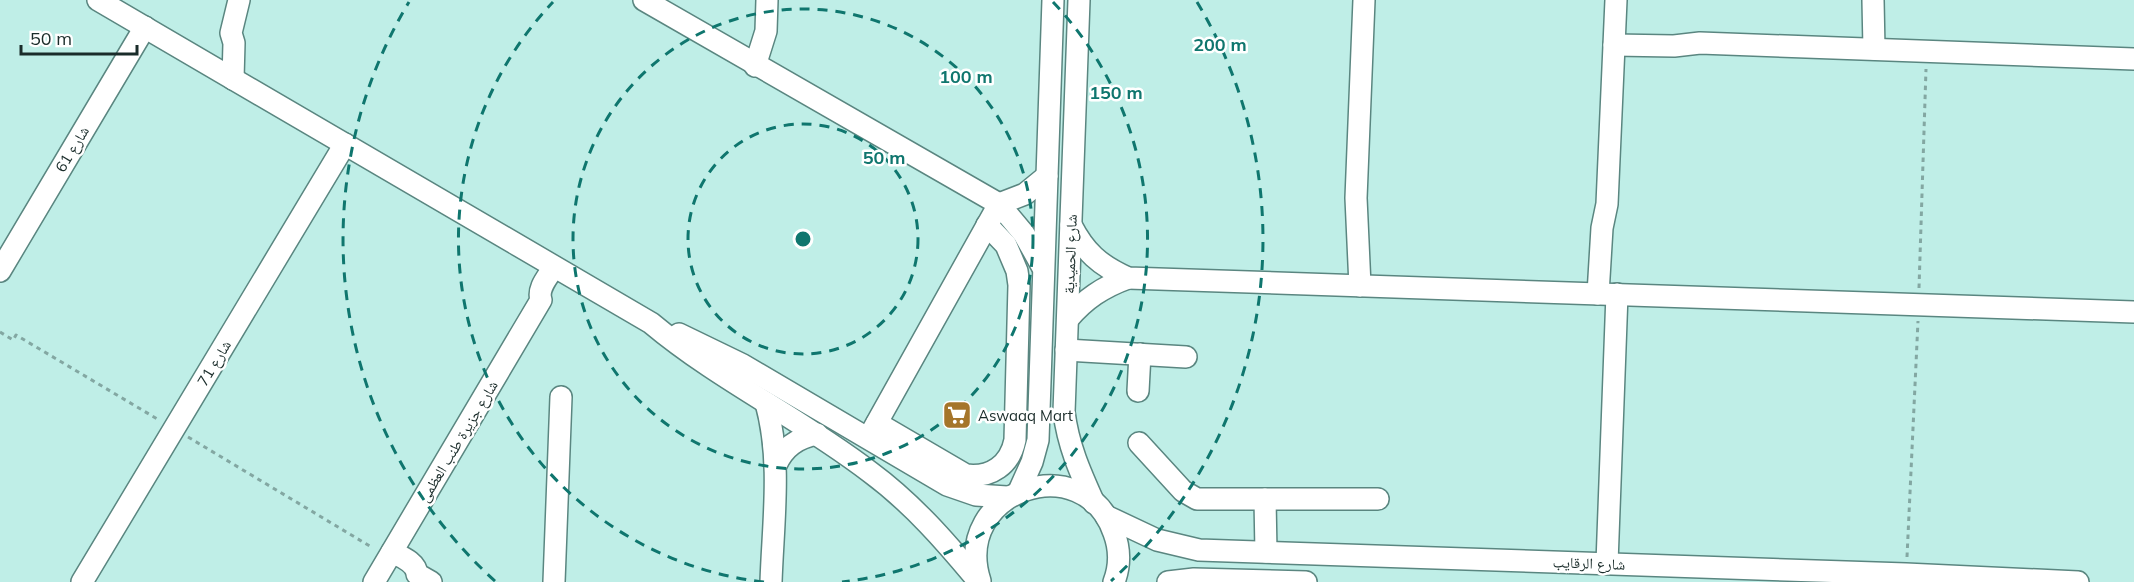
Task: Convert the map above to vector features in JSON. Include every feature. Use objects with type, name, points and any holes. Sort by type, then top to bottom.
[{"type":"street","points":[[98,0],[651,323],[720,353],[966,475],[983,475],[998,469],[1010,456],[1015,440],[1019,285],[1013,257],[1006,245],[987,225]]},
{"type":"street","points":[[233,79],[234,43],[231,33],[239,0]]},
{"type":"street","points":[[644,0],[755,66],[999,204],[1024,234],[1043,267]]},
{"type":"street","points":[[755,66],[766,31],[767,0]]},
{"type":"street","name":"شارع الحميدية","points":[[979,582],[975,561],[978,536],[990,514],[1013,494],[1032,462],[1038,440],[1053,0]]},
{"type":"street","name":"شارع الحميدية","points":[[1079,0],[1064,412],[1073,456],[1100,509],[1112,527],[1119,551],[1119,564],[1114,582]]},
{"type":"street","points":[[1353,286],[1364,0]]},
{"type":"street","points":[[1607,563],[1609,294],[1602,228],[1607,204],[1616,0]]},
{"type":"street","points":[[1864,0],[1867,49]]},
{"type":"street","points":[[1867,49],[1873,0]]},
{"type":"street","name":"شارع 61","points":[[0,271],[145,27]]},
{"type":"street","points":[[209,65],[222,40],[231,33]]},
{"type":"street","points":[[1614,40],[1674,46],[1700,43],[2134,59]]},
{"type":"street","name":"شارع 71","points":[[82,582],[345,144]]},
{"type":"street","points":[[873,430],[999,204],[1025,194],[1047,176]]},
{"type":"street","points":[[1071,225],[1080,242],[1093,258],[1109,270],[1128,278],[2134,312]]},
{"type":"street","points":[[971,254],[992,252],[1013,257]]},
{"type":"street","name":"شارع جزيرة طنب العظمى","points":[[374,582],[542,300],[550,297],[560,270]]},
{"type":"street","points":[[1068,319],[1094,293],[1128,278]]},
{"type":"street","points":[[651,323],[682,348],[817,434],[868,470],[912,507],[979,582]]},
{"type":"street","points":[[1018,340],[1040,369]]},
{"type":"street","points":[[1066,350],[1186,357]]},
{"type":"street","points":[[1138,391],[1140,354]]},
{"type":"street","points":[[554,582],[561,397]]},
{"type":"street","points":[[766,403],[773,434],[776,465],[771,582]]},
{"type":"street","name":"شارع الرقايب","points":[[873,430],[947,485],[976,495],[1013,494],[1030,488],[1053,486],[1075,491],[1100,509],[1157,540],[1199,550],[1607,563],[2078,582]]},
{"type":"street","points":[[776,465],[780,455],[796,441],[817,434]]},
{"type":"street","points":[[1139,443],[1189,496],[1197,499],[1378,499]]},
{"type":"street","points":[[1265,499],[1266,552]]},
{"type":"street","points":[[388,557],[406,576],[424,578]]},
{"type":"street","points":[[1168,582],[1194,579],[1306,582]]},
{"type":"path","points":[[0,332],[13,340],[16,335],[388,557]]},
{"type":"place","name":"Aswaaq Mart","points":[[957,415]]}]
